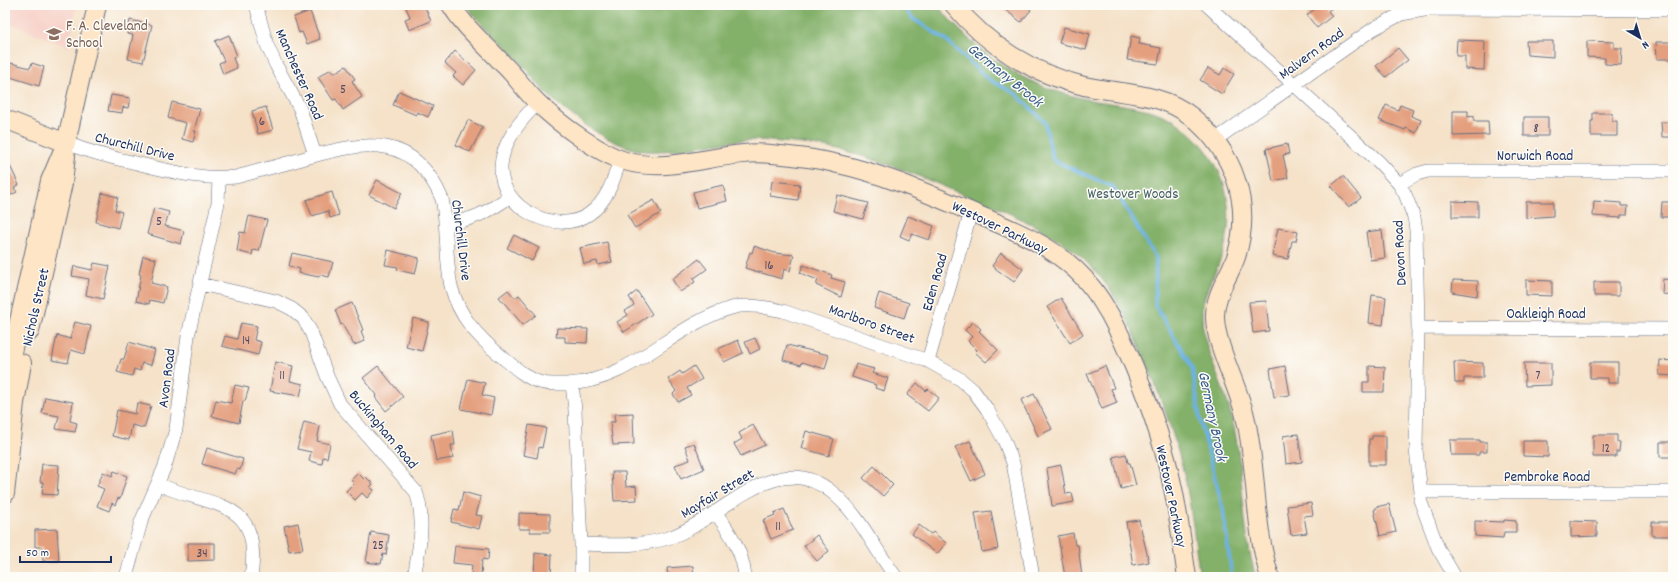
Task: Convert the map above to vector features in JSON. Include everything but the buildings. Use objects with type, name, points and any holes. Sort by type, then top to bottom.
[{"type":"street","name":"Nichols Street","points":[[5,494],[8,427],[63,183],[66,143],[97,5]]},
{"type":"street","name":"Manchester Road","points":[[256,5],[267,45],[300,109],[315,155]]},
{"type":"street","name":"Westover Parkway","points":[[451,5],[463,23],[508,69],[538,103],[596,148],[620,160],[638,164],[668,164],[757,153],[819,160],[851,167],[906,186],[971,212],[1025,236],[1066,262],[1086,281],[1112,319],[1144,394],[1166,458],[1176,500],[1187,577]]},
{"type":"street","points":[[954,5],[981,34],[1023,62],[1070,82],[1147,96],[1170,104],[1191,116],[1215,140],[1230,162],[1236,174],[1242,198],[1242,210],[1239,245],[1217,300],[1216,326],[1248,427],[1261,537],[1270,577]]},
{"type":"street","name":"Devon Road","points":[[1207,5],[1380,164],[1399,184],[1410,203],[1416,230],[1418,328],[1416,450],[1421,492],[1420,500],[1438,548],[1455,577]]},
{"type":"street","name":"Malvern Road","points":[[1215,140],[1294,86],[1373,29],[1401,14],[1430,9],[1564,7],[1673,10]]},
{"type":"street","points":[[538,103],[521,123],[504,149],[502,158],[501,175],[509,197],[523,209],[547,219],[563,222],[582,218],[595,210],[607,194],[620,160]]},
{"type":"street","points":[[5,119],[66,143]]},
{"type":"street","name":"Nichols Street","points":[[5,384],[50,181],[66,143]]},
{"type":"street","name":"Churchill Drive","points":[[66,143],[93,153],[190,176],[219,178],[236,176],[339,149],[369,145],[384,146],[410,156],[420,165],[438,188],[442,199],[451,286],[463,316],[472,329],[481,339],[528,376],[540,382],[572,384]]},
{"type":"street","name":"Norwich Road","points":[[1399,184],[1417,174],[1428,171],[1673,171]]},
{"type":"street","name":"Avon Road","points":[[126,577],[141,522],[172,447],[176,429],[188,336],[218,203],[219,178]]},
{"type":"street","points":[[445,222],[463,221],[473,218],[491,209],[509,197]]},
{"type":"street","name":"Eden Road","points":[[928,361],[971,212]]},
{"type":"street","name":"Buckingham Road","points":[[200,284],[276,301],[292,309],[303,318],[311,332],[327,376],[340,404],[416,492],[421,506],[422,522],[414,577]]},
{"type":"street","name":"Marlboro Street","points":[[572,384],[589,382],[614,374],[704,319],[736,306],[783,310],[928,361],[960,379],[972,390],[987,409],[1004,440],[1013,463],[1033,577]]},
{"type":"street","name":"Oakleigh Road","points":[[1418,328],[1673,329]]},
{"type":"street","points":[[572,384],[575,410],[581,577]]},
{"type":"street","name":"Mayfair Street","points":[[581,544],[635,545],[656,542],[690,529],[755,486],[786,477],[804,478],[833,492],[855,515],[896,577]]},
{"type":"street","points":[[158,484],[171,490],[220,505],[242,517],[249,529],[253,544],[251,577]]},
{"type":"street","name":"Pembroke Road","points":[[1421,492],[1673,492]]},
{"type":"street","points":[[715,512],[730,531],[737,546],[745,577]]},
{"type":"shaded area","name":"F. A. Cleveland School","points":[[5,5],[77,5],[68,47],[5,21]]},
{"type":"green space","name":"Westover Woods","points":[[466,5],[937,5],[968,38],[984,52],[1019,75],[1039,85],[1081,98],[1147,110],[1172,119],[1197,140],[1209,154],[1218,170],[1228,204],[1229,222],[1226,241],[1221,259],[1205,294],[1202,317],[1206,342],[1232,419],[1239,458],[1247,538],[1256,577],[1200,577],[1192,515],[1185,478],[1173,435],[1158,392],[1147,364],[1118,302],[1087,262],[1074,251],[1046,232],[1000,209],[898,168],[834,149],[798,143],[755,140],[724,142],[662,151],[634,149],[620,144],[593,130],[568,112],[547,94],[510,51],[476,18]]},
{"type":"waterway","name":"Germany Brook","points":[[902,5],[912,18],[946,40],[988,79],[1016,94],[1045,122],[1053,160],[1113,187],[1156,258],[1155,305],[1192,367],[1200,419],[1223,509],[1232,577]]},
{"type":"place","name":"F. A. Cleveland School","points":[[54,34]]}]
